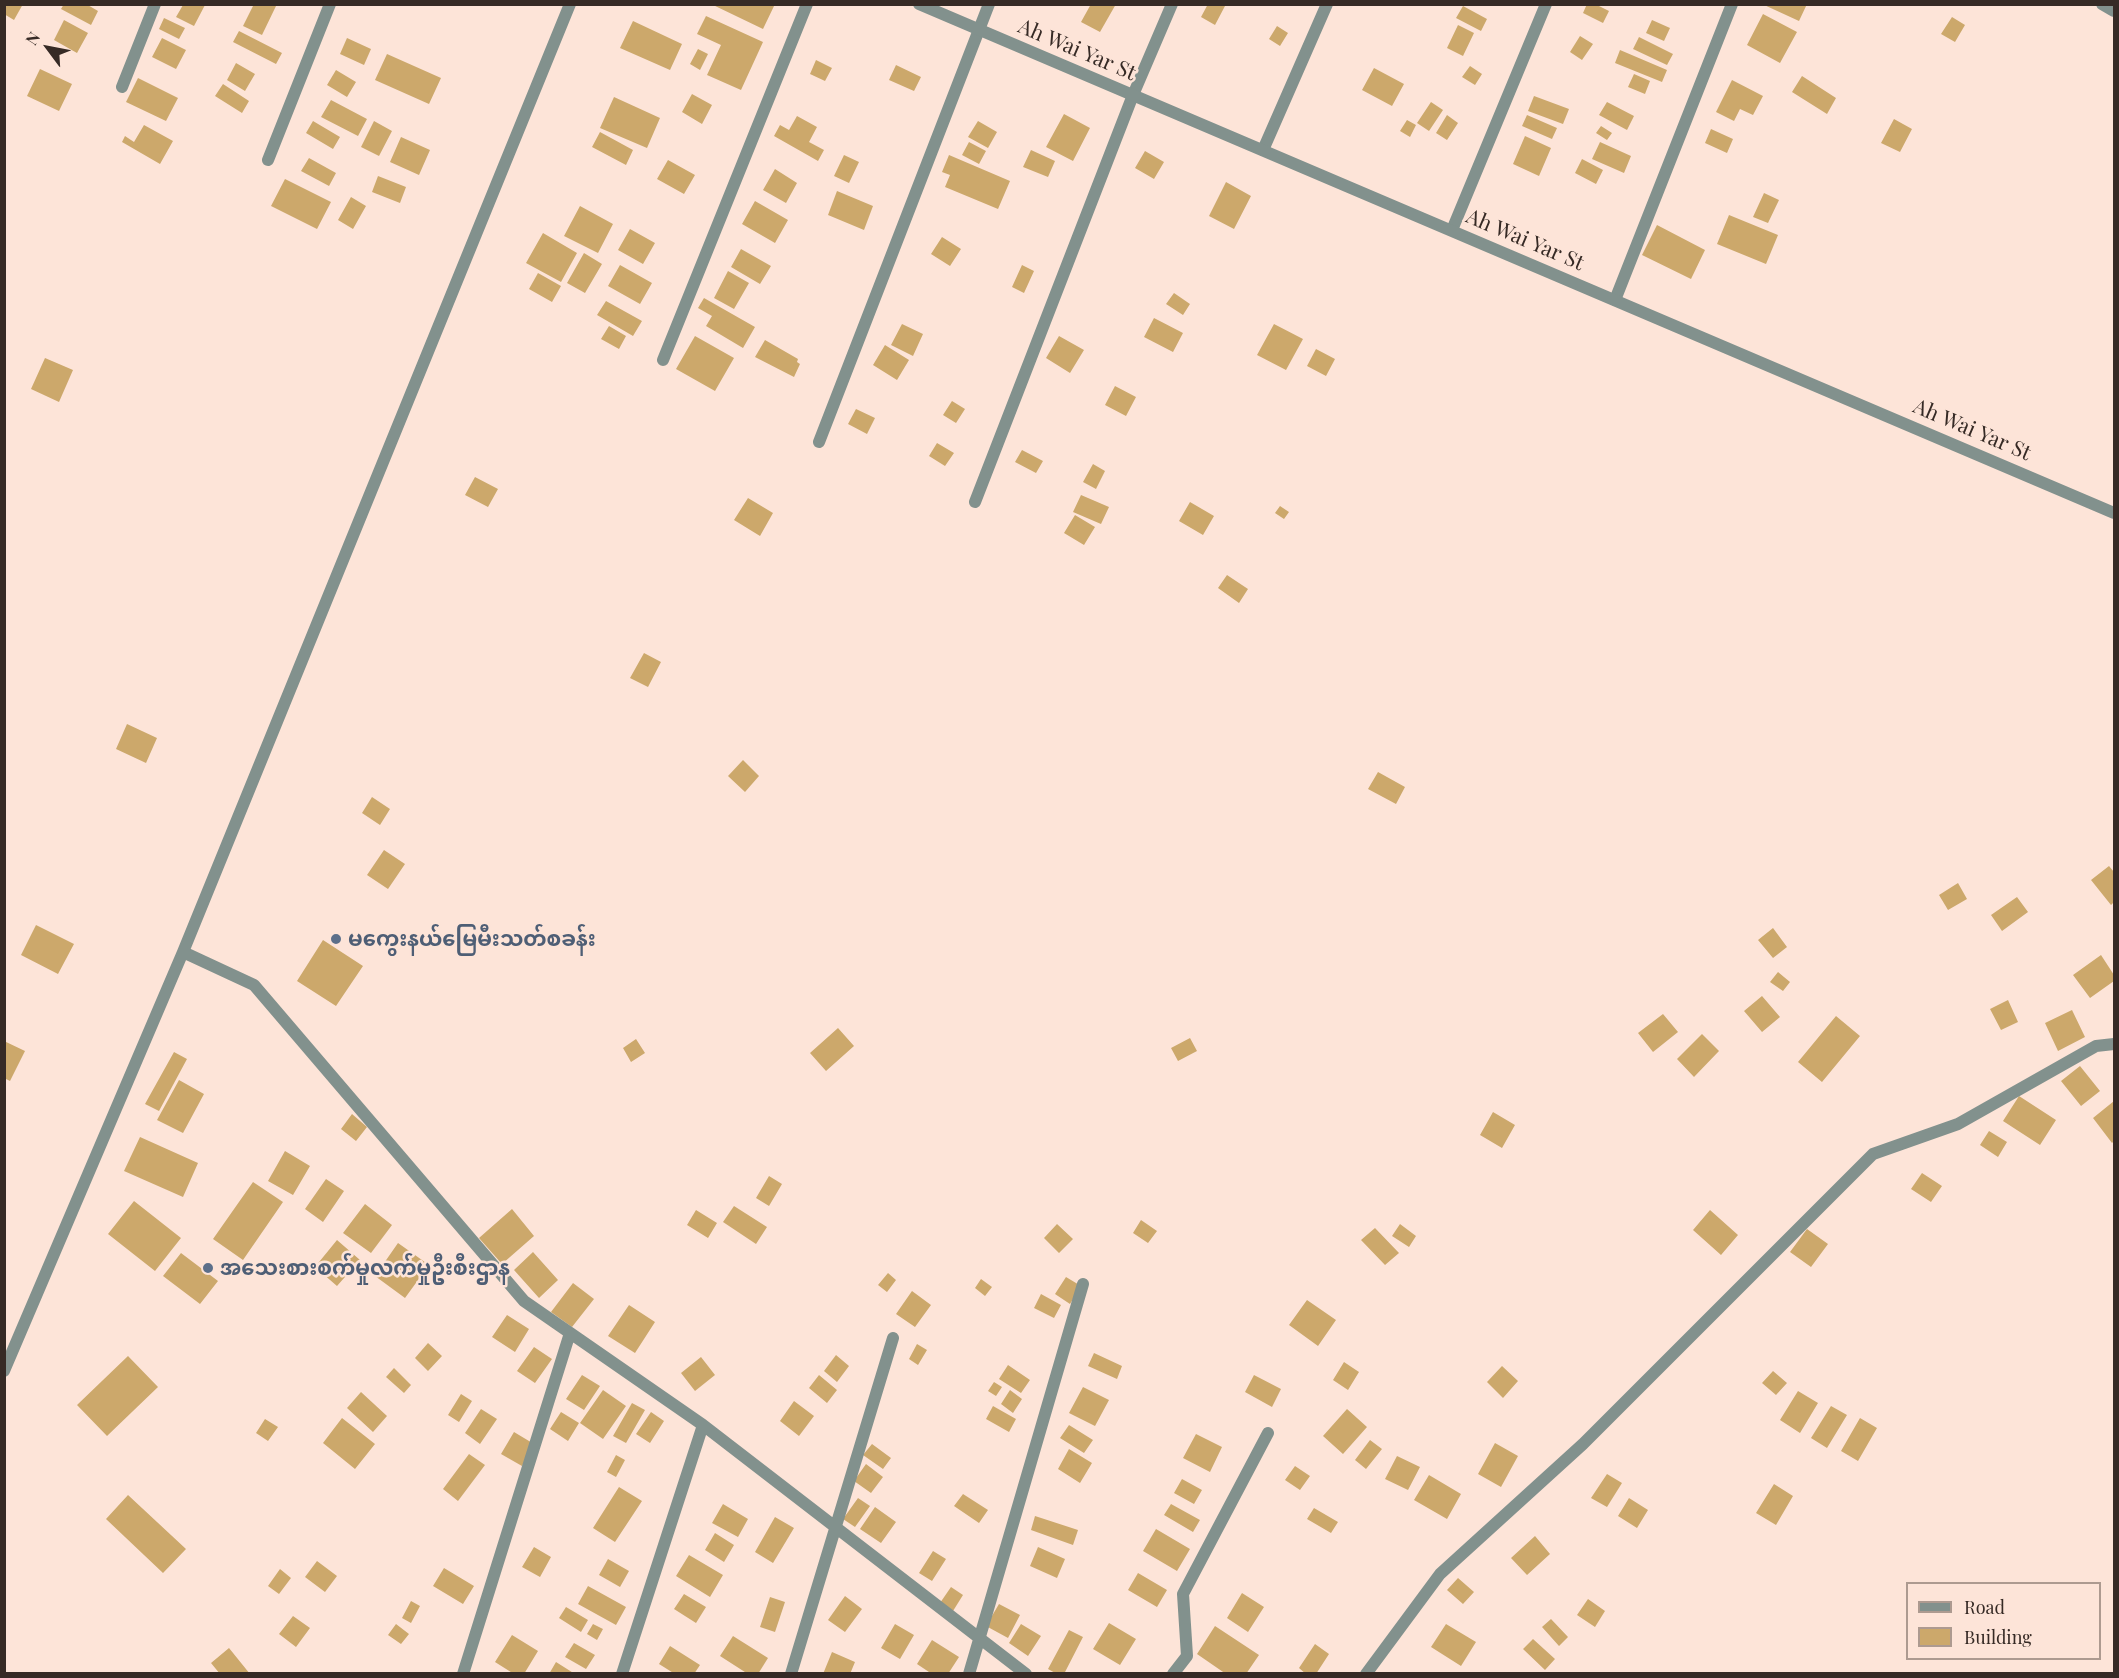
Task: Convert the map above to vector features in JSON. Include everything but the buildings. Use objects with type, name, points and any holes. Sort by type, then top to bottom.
[{"type":"street","points":[[122,87],[155,4]]},
{"type":"street","points":[[268,160],[330,4]]},
{"type":"street","points":[[4,1371],[183,952],[570,4]]},
{"type":"street","points":[[663,360],[807,4]]},
{"type":"street","name":"Ah Wai Yar St","points":[[919,4],[2115,513]]},
{"type":"street","points":[[819,442],[989,4]]},
{"type":"street","points":[[975,502],[1133,95],[1172,4]]},
{"type":"street","points":[[1263,150],[1327,4]]},
{"type":"street","points":[[1452,230],[1546,4]]},
{"type":"street","points":[[1615,300],[1732,4]]},
{"type":"street","points":[[2102,4],[2115,11]]},
{"type":"street","points":[[183,952],[254,985],[524,1301],[703,1425],[1026,1674]]},
{"type":"street","points":[[1366,1674],[1440,1574],[1583,1444],[1873,1154],[1958,1124],[2096,1046],[2115,1044]]},
{"type":"street","points":[[969,1674],[1083,1284]]},
{"type":"street","points":[[464,1674],[570,1333]]},
{"type":"street","points":[[792,1674],[893,1338]]},
{"type":"street","points":[[622,1674],[703,1425]]},
{"type":"street","points":[[1173,1674],[1187,1656],[1183,1594],[1268,1433]]},
{"type":"place","name":"မကွေးနယ်မြေမီးသတ်စခန်း","points":[[336,939]]},
{"type":"place","name":"အသေးစားစက်မှုလက်မှုဦးစီးဌာန","points":[[208,1268]]}]
